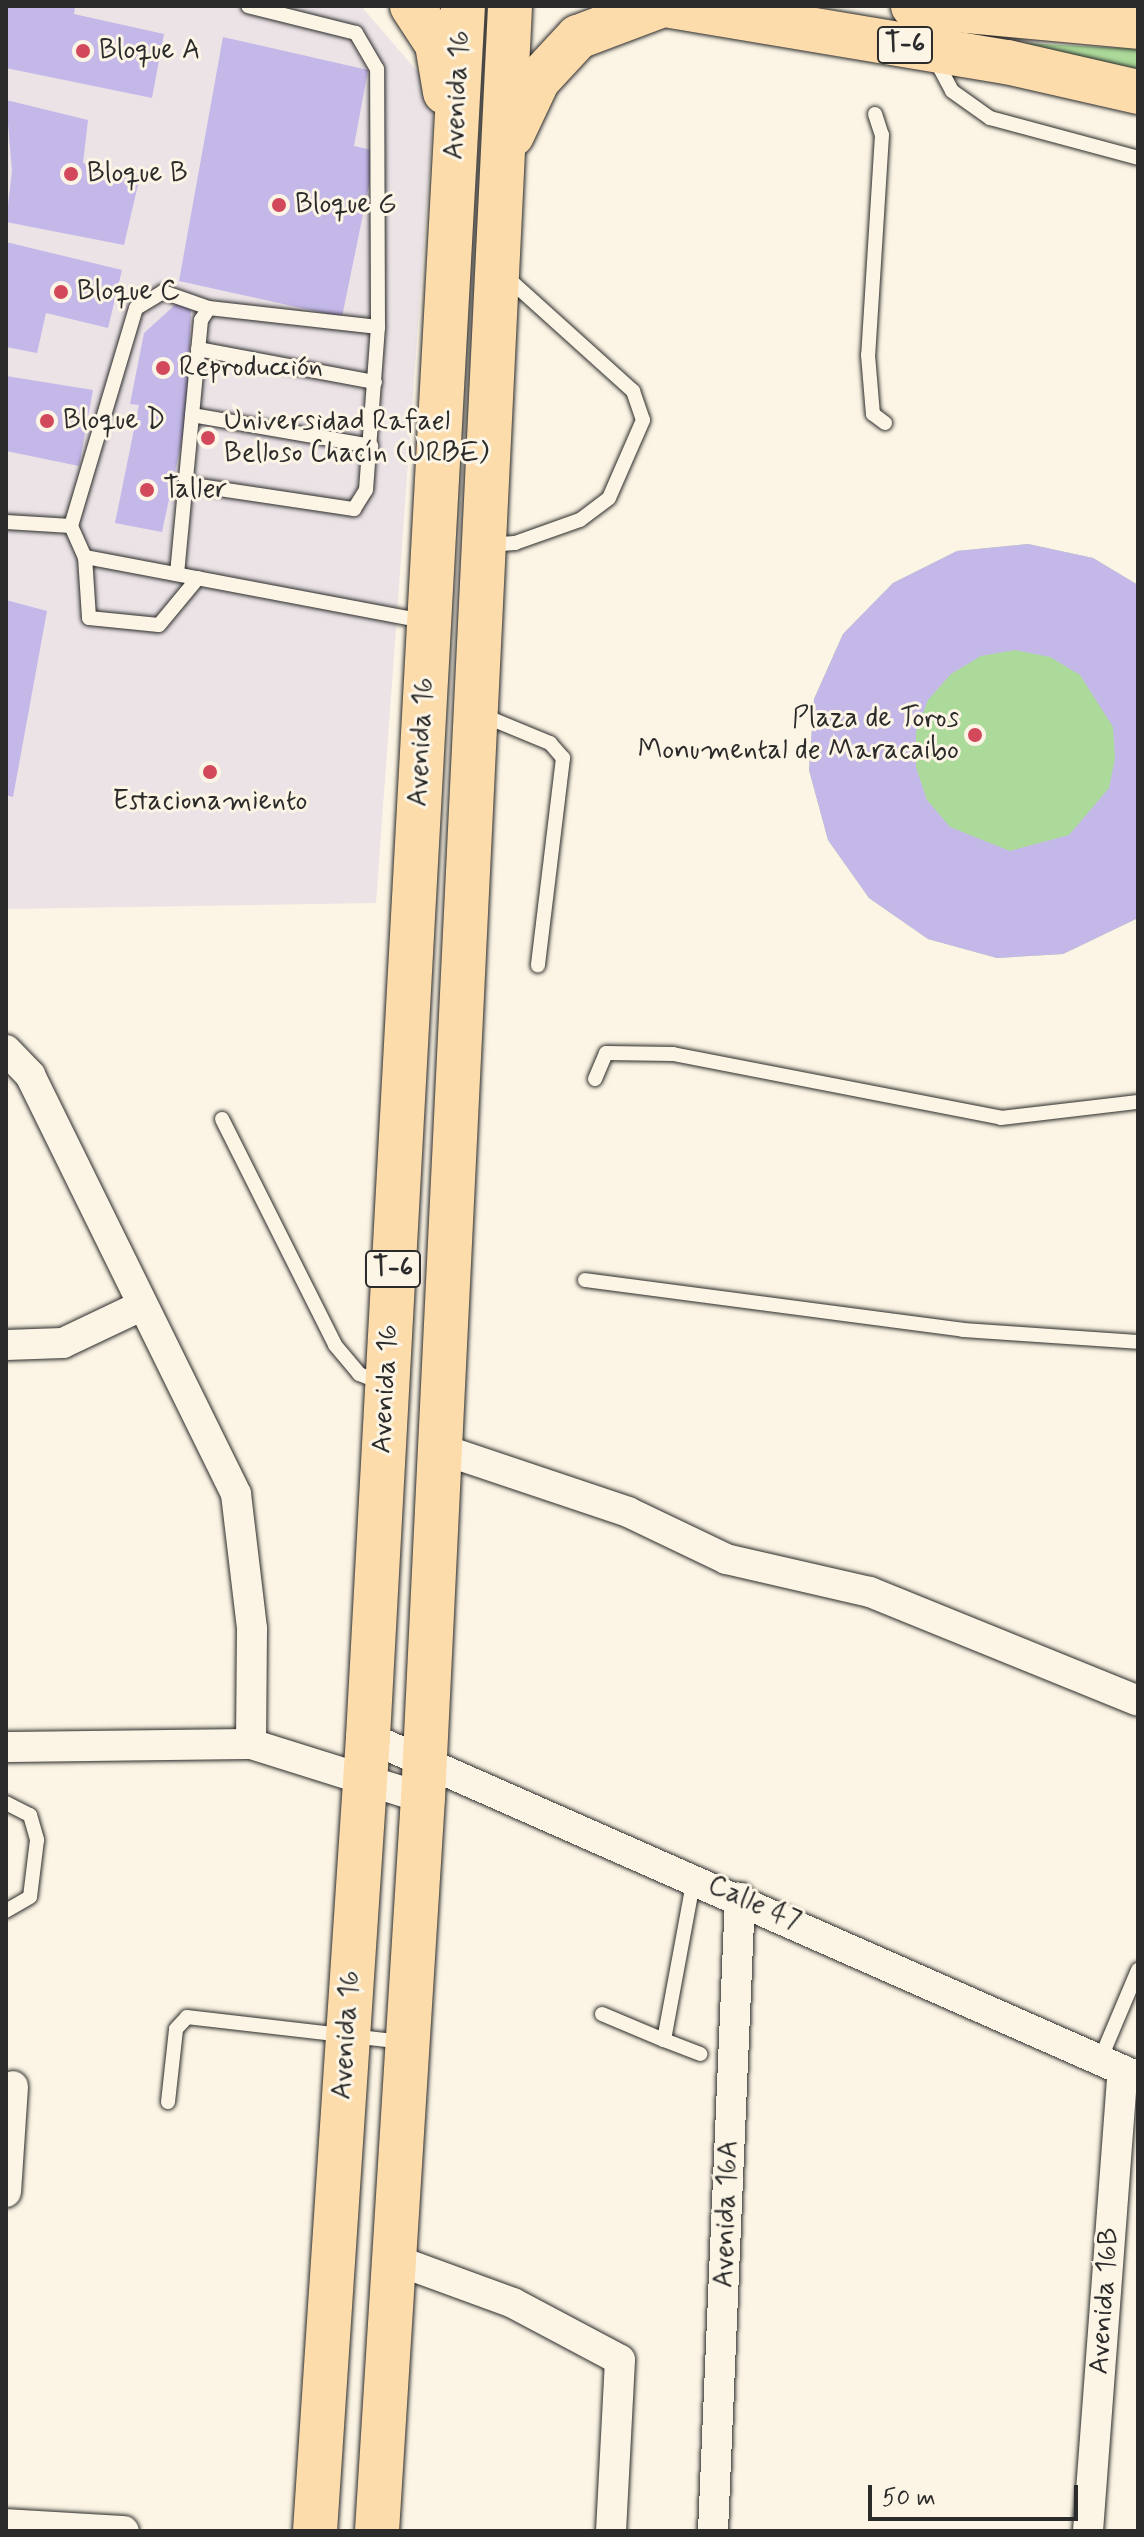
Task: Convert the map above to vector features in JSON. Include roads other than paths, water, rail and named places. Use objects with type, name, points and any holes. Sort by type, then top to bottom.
[{"type":"highway","points":[[412,6],[437,44],[455,153]]},
{"type":"highway","name":"Avenida 16","points":[[315,2531],[362,1783],[368,1737],[463,6]]},
{"type":"highway","name":"Avenida 16","points":[[377,2531],[423,1777],[510,6]]},
{"type":"highway","points":[[502,164],[521,113],[557,57],[595,25],[660,6]]},
{"type":"highway","name":"T-6","points":[[671,6],[930,49],[1138,92]]},
{"type":"highway","name":"T-6","points":[[913,6],[1135,23]]},
{"type":"street","points":[[6,1050],[30,1075],[236,1494],[252,1629],[251,1744]]},
{"type":"street","points":[[6,1345],[63,1343],[141,1306]]},
{"type":"street","points":[[438,1448],[628,1512],[726,1559],[870,1592],[1138,1701]]},
{"type":"street","name":"Calle 47","points":[[368,1737],[423,1777],[694,1878],[1120,2069]]},
{"type":"street","points":[[6,1747],[251,1744],[362,1783],[423,1777]]},
{"type":"street","name":"Avenida 16A","points":[[713,2531],[740,1898]]},
{"type":"street","name":"Avenida 16B","points":[[1088,2531],[1120,2069]]},
{"type":"street","points":[[6,2192],[13,2086]]},
{"type":"street","points":[[393,2259],[513,2303],[620,2360],[625,2373],[611,2531]]},
{"type":"street","points":[[6,2524],[124,2531]]},
{"type":"lane","points":[[186,484],[354,509],[364,503],[371,446],[378,327],[382,105],[367,44],[342,28],[248,6]]},
{"type":"lane","points":[[930,49],[952,91],[990,118],[1138,158]]},
{"type":"lane","points":[[875,114],[882,135],[868,355],[873,414],[885,423]]},
{"type":"lane","points":[[483,545],[515,543],[580,520],[609,498],[643,420],[633,391],[497,268]]},
{"type":"lane","points":[[198,578],[159,625],[89,618],[85,557],[71,526],[136,308],[163,292],[209,308],[378,327]]},
{"type":"lane","points":[[177,574],[198,349],[209,308]]},
{"type":"lane","points":[[198,349],[375,382]]},
{"type":"lane","points":[[192,415],[371,446]]},
{"type":"lane","points":[[6,522],[71,526]]},
{"type":"lane","points":[[85,557],[429,622]]},
{"type":"lane","points":[[475,712],[550,743],[563,758],[538,965]]},
{"type":"lane","points":[[595,1079],[606,1053],[673,1054],[1001,1118],[1138,1102]]},
{"type":"lane","points":[[222,1119],[335,1345],[359,1374],[386,1384]]},
{"type":"lane","points":[[585,1280],[963,1330],[1138,1342]]},
{"type":"lane","points":[[6,1803],[30,1815],[37,1840],[30,1897],[6,1911]]},
{"type":"lane","points":[[664,2040],[694,1878]]},
{"type":"lane","points":[[1120,2069],[1138,1970]]},
{"type":"lane","points":[[602,2014],[700,2054]]},
{"type":"lane","points":[[168,2102],[176,2029],[187,2017],[347,2033],[406,2043]]},
{"type":"place","name":"Bloque A","points":[[83,51]]},
{"type":"place","name":"Bloque B","points":[[71,174]]},
{"type":"place","name":"Bloque G","points":[[279,205]]},
{"type":"place","name":"Bloque C","points":[[61,292]]},
{"type":"place","name":"Reproducción","points":[[163,368]]},
{"type":"place","name":"Bloque D","points":[[47,421]]},
{"type":"place","name":"Universidad Rafael Belloso Chacín (URBE)","points":[[208,438]]},
{"type":"place","name":"Taller","points":[[147,490]]},
{"type":"place","name":"Plaza de Toros Monumental de Maracaibo","points":[[975,735]]},
{"type":"place","name":"Estacionamiento","points":[[210,772]]}]
